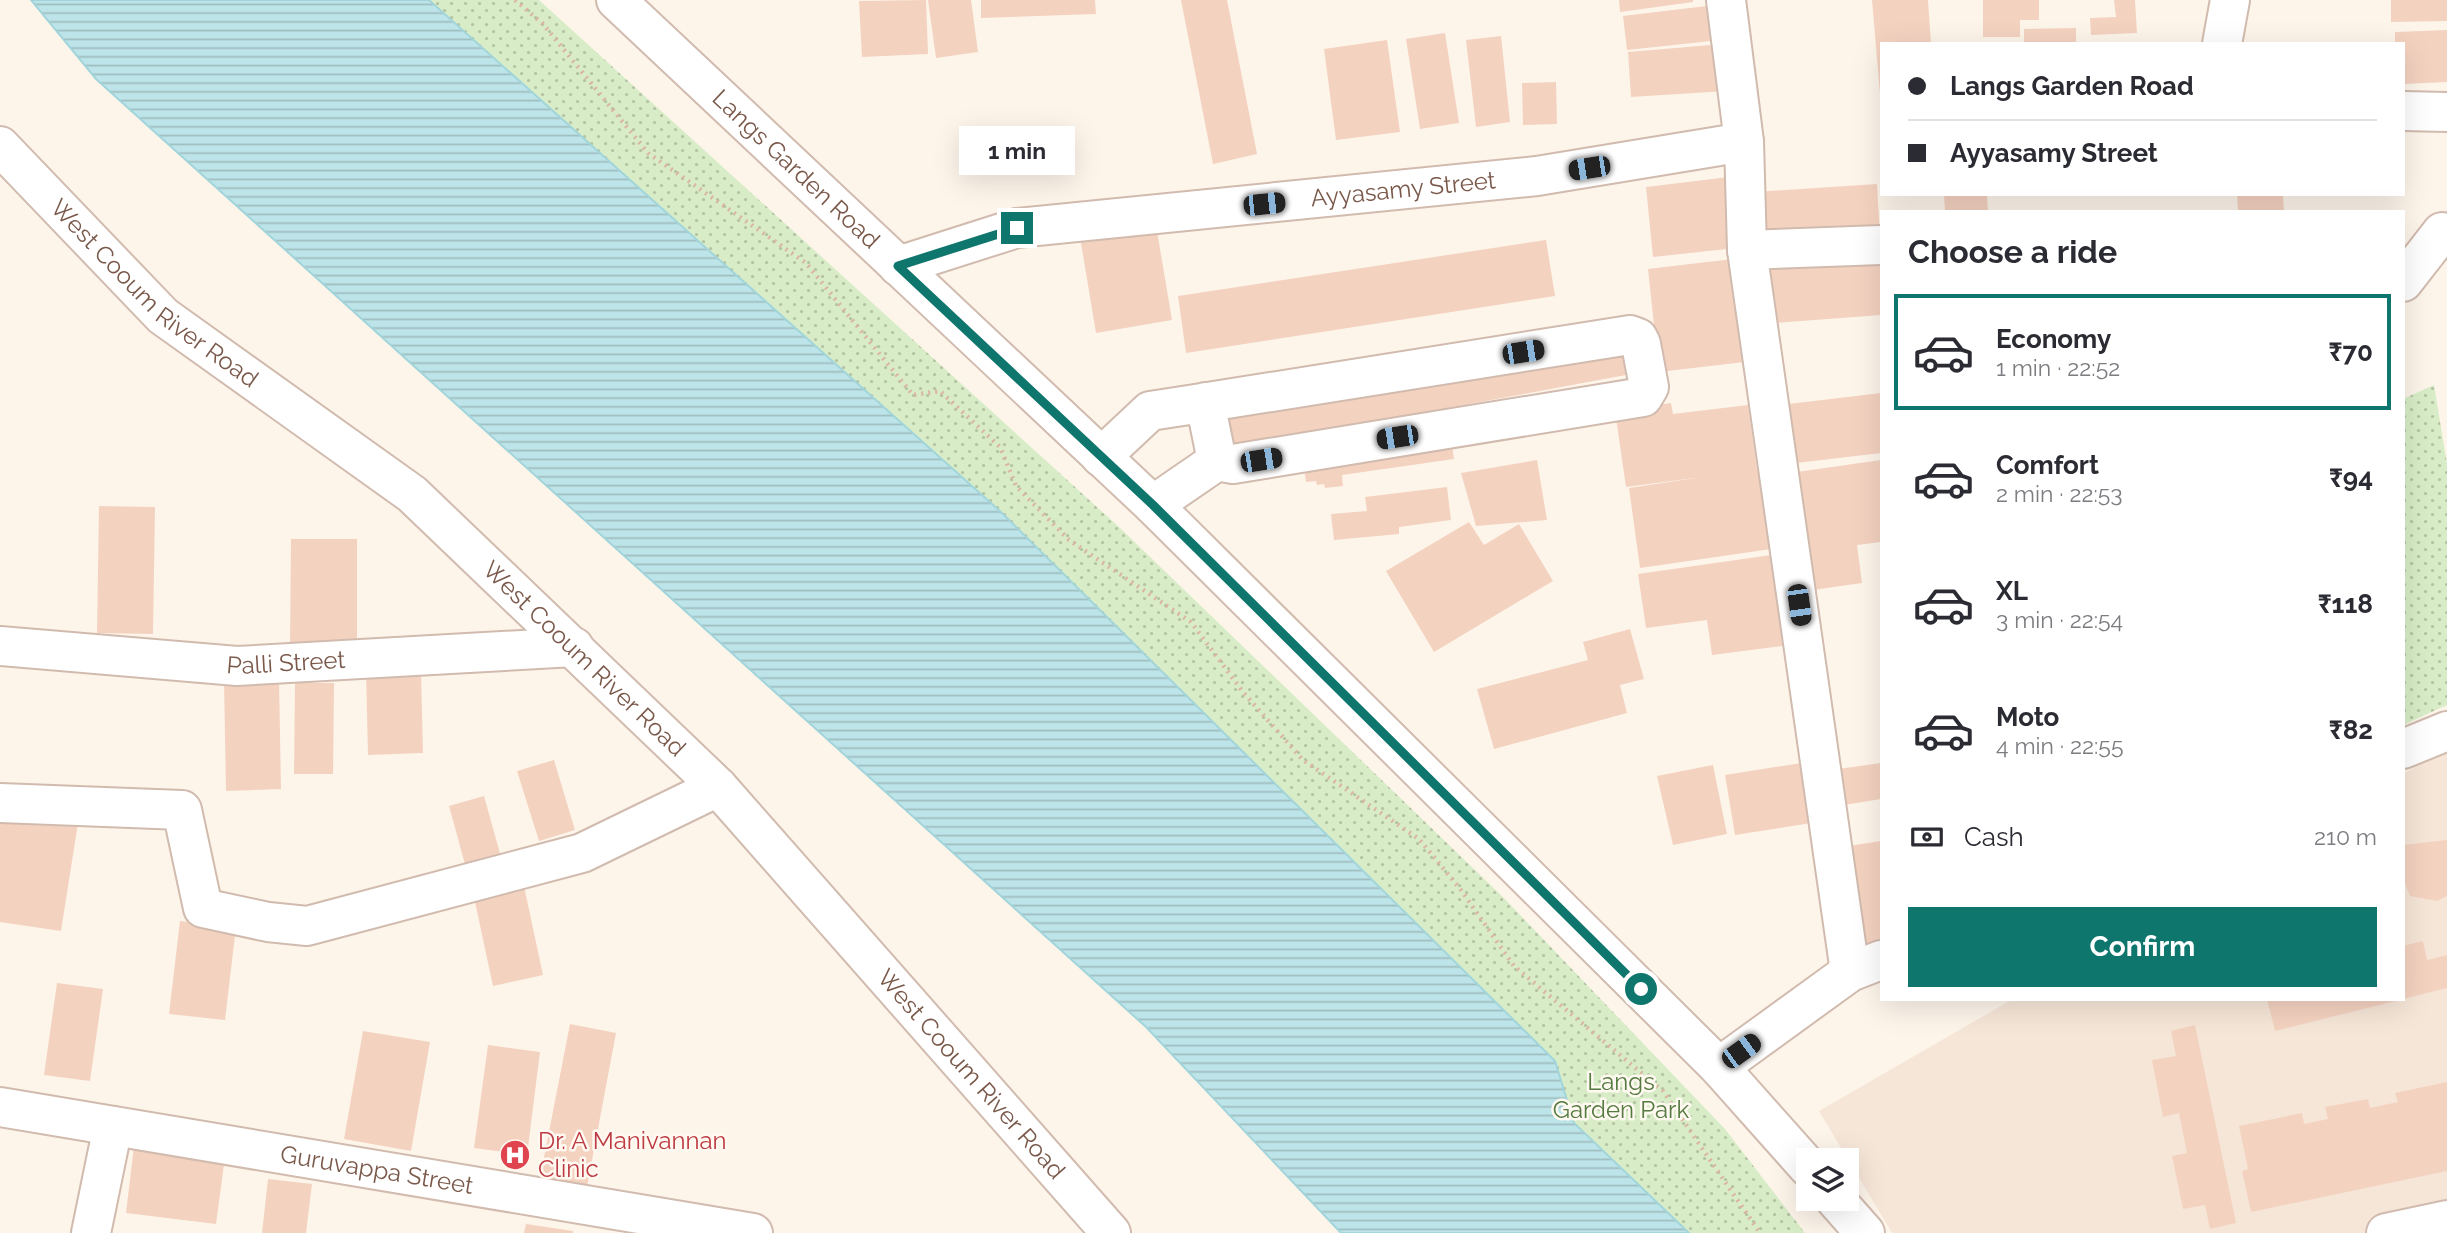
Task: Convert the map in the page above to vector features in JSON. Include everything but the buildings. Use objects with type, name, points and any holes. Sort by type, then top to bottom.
[{"type":"street","name":"Langs Garden Road","points":[[616,0],[1153,505],[1719,1067],[1796,1154]]},
{"type":"street","points":[[1719,1067],[1866,966],[1746,250],[1744,142],[1726,0]]},
{"type":"street","points":[[2222,42],[2230,0]]},
{"type":"street","points":[[2405,111],[2447,112]]},
{"type":"street","name":"Ayyasamy Street","points":[[898,266],[1017,228],[1537,176],[1744,142]]},
{"type":"street","name":"West Cooum River Road","points":[[0,146],[163,316],[412,494],[718,788],[1110,1233]]},
{"type":"street","points":[[2405,232],[2445,242]]},
{"type":"street","points":[[2405,280],[2445,242]]},
{"type":"street","points":[[1746,250],[1880,245]]},
{"type":"street","points":[[1101,457],[1150,411],[1630,335],[1638,338],[1641,344],[1649,387],[1648,393],[1643,397],[1233,464],[1217,461],[1153,505]]},
{"type":"street","points":[[1205,402],[1217,461]]},
{"type":"street","name":"Palli Street","points":[[0,646],[237,666],[574,647]]},
{"type":"street","points":[[2405,748],[2447,731]]},
{"type":"street","points":[[0,803],[183,810],[203,908],[268,922],[307,926],[582,853],[718,788]]},
{"type":"street","name":"Guruvappa Street","points":[[0,1107],[752,1233]]},
{"type":"street","points":[[91,1233],[113,1126]]},
{"type":"street","points":[[1846,1211],[1866,1233]]},
{"type":"street","points":[[2386,1233],[2447,1220]]},
{"type":"path","points":[[515,0],[543,24],[648,153],[806,264],[913,395],[940,391],[1000,447],[1016,486],[1069,540],[1191,622],[1243,692],[1303,760],[1419,839],[1461,890],[1514,966],[1663,1091],[1760,1233]]},
{"type":"shaded area","points":[[2447,749],[2447,1233],[1892,1233],[1859,1178],[1859,1148],[1841,1148],[1819,1111],[2010,1001],[2405,1001],[2405,773]]},
{"type":"green space","name":"Langs Garden Park","points":[[429,0],[539,0],[1119,527],[1502,896],[1725,1129],[1805,1233],[1689,1233],[1573,1123],[1555,1061],[1001,512]]},
{"type":"green space","points":[[2434,385],[2447,464],[2447,705],[2405,724],[2405,398]]},
{"type":"water","points":[[31,0],[429,0],[1001,512],[1555,1061],[1574,1123],[1689,1233],[1341,1233],[1146,1027],[96,79]]},
{"type":"place","name":"Dr. A Manivannan Clinic","points":[[515,1155]]},
{"type":"route","points":[[1017,228],[898,266],[1153,505],[1641,989]]}]
